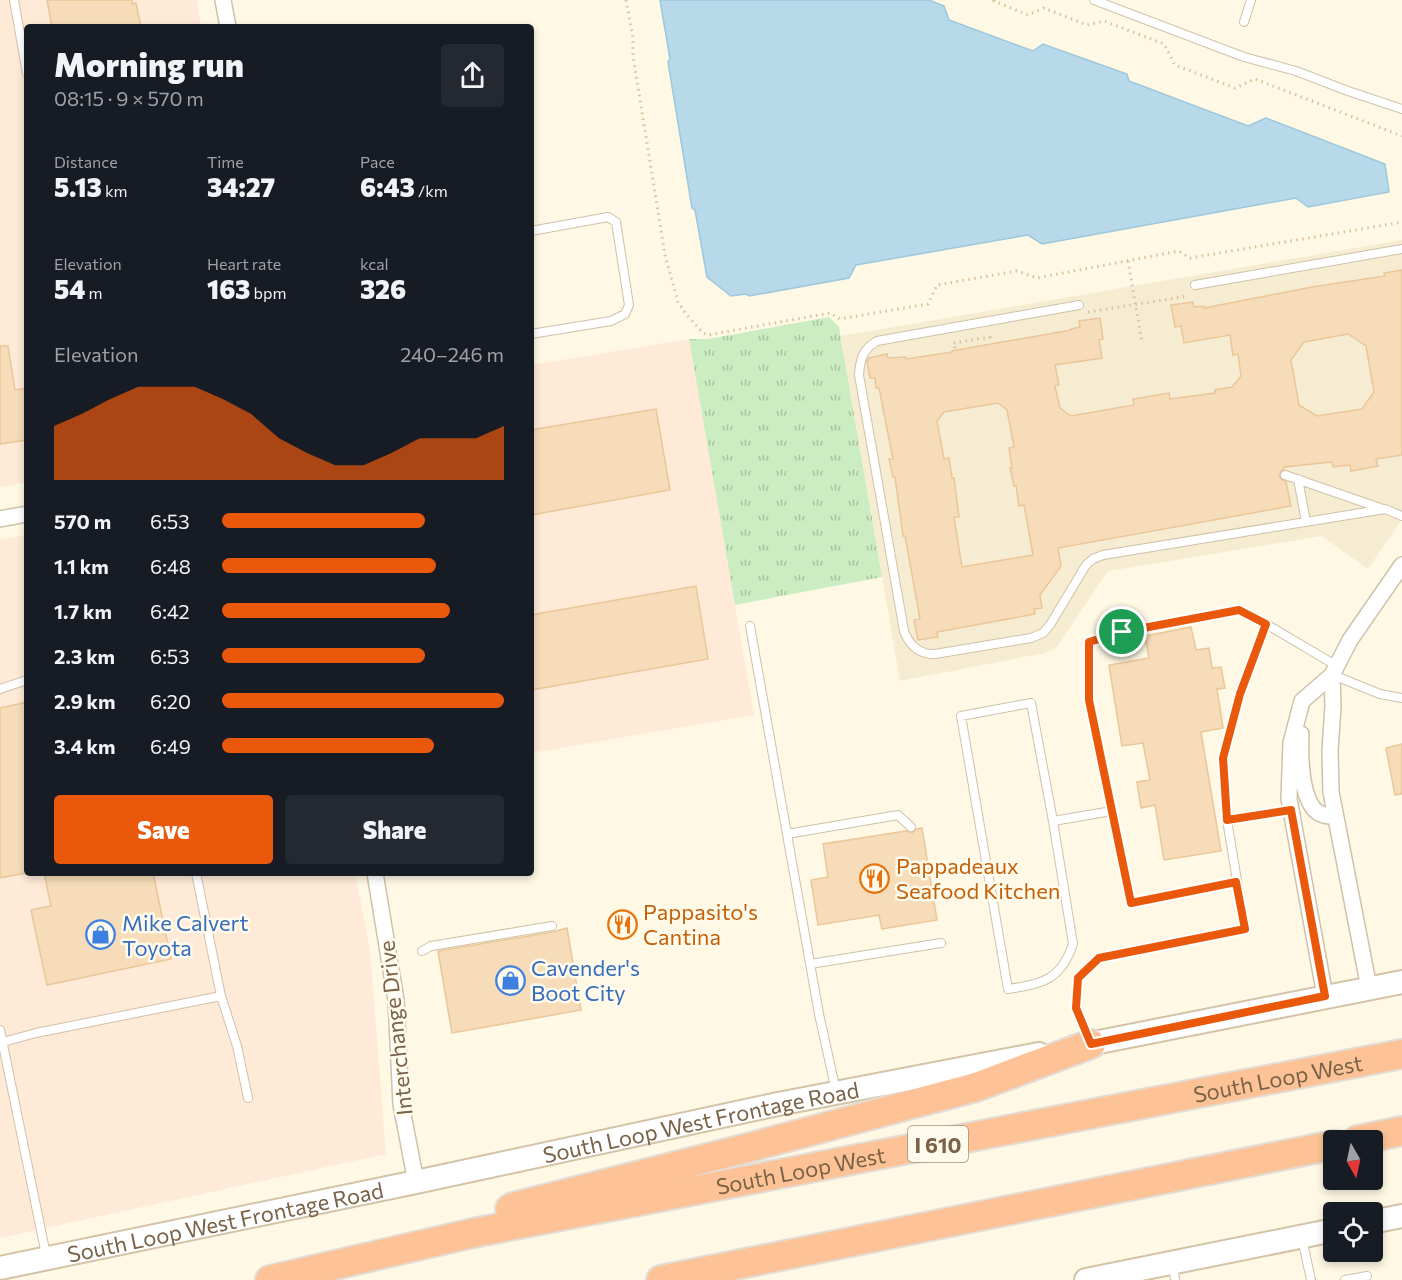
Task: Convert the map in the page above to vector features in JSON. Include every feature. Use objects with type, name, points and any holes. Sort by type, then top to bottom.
[{"type":"highway","points":[[473,1233],[513,1207],[976,1087],[1091,1044]]},
{"type":"highway","name":"South Loop West","points":[[270,1280],[473,1233],[1402,1054]]},
{"type":"highway","points":[[1383,1135],[1402,1131]]},
{"type":"highway","points":[[661,1280],[1323,1147]]},
{"type":"main road","name":"South Loop West Frontage Road","points":[[0,1269],[836,1092],[1402,982]]},
{"type":"main road","points":[[1383,1220],[1402,1216]]},
{"type":"main road","points":[[1089,1280],[1174,1271],[1323,1232]]},
{"type":"street","points":[[223,0],[227,24]]},
{"type":"street","points":[[0,519],[24,515]]},
{"type":"street","points":[[1325,996],[1289,799],[1291,743],[1302,701],[1335,670],[1350,640],[1402,565]]},
{"type":"street","points":[[1335,670],[1330,761],[1331,792],[1369,988]]},
{"type":"street","points":[[1302,701],[1300,746],[1305,791],[1311,806],[1320,814],[1335,817]]},
{"type":"street","name":"Interchange Drive","points":[[375,876],[396,1000],[401,1104],[416,1182]]},
{"type":"lane","points":[[14,0],[24,56]]},
{"type":"lane","points":[[1094,0],[1244,57],[1296,71],[1402,109]]},
{"type":"lane","points":[[1244,22],[1251,0]]},
{"type":"lane","points":[[534,230],[608,217],[616,222],[629,305],[625,314],[611,321],[534,334]]},
{"type":"lane","points":[[1195,285],[1402,249]]},
{"type":"lane","points":[[1080,309],[877,341],[864,352],[860,361],[859,375],[904,631],[913,647],[927,654],[935,654],[1030,638],[1042,633],[1050,625],[1086,566],[1093,559],[1103,555],[1385,509]]},
{"type":"lane","points":[[1285,475],[1402,516]]},
{"type":"lane","points":[[1298,479],[1306,522]]},
{"type":"lane","points":[[1236,882],[1131,903],[1089,700],[1089,642],[1122,632],[1239,610],[1266,624],[1335,670],[1380,694],[1402,698]]},
{"type":"lane","points":[[1091,1044],[1076,1008],[1078,978],[1099,958],[1245,929],[1227,820],[1223,758],[1240,694],[1266,624]]},
{"type":"lane","points":[[750,626],[819,1014],[836,1092]]},
{"type":"lane","points":[[0,688],[24,681]]},
{"type":"lane","points":[[1031,703],[1053,821],[1073,944],[1063,964],[1052,977],[1039,984],[1008,989],[961,716],[1031,703]]},
{"type":"lane","points":[[1227,820],[1291,810]]},
{"type":"lane","points":[[1053,821],[1112,811]]},
{"type":"lane","points":[[787,834],[898,815],[911,827]]},
{"type":"lane","points":[[197,876],[221,996],[237,1046],[248,1098]]},
{"type":"lane","points":[[422,951],[431,946],[552,926]]},
{"type":"lane","points":[[810,964],[941,943]]},
{"type":"lane","points":[[3,1042],[36,1033],[221,996]]},
{"type":"lane","points":[[0,1030],[47,1258]]},
{"type":"lane","points":[[1302,1236],[1311,1280]]},
{"type":"lane","points":[[1345,1280],[1367,1276]]},
{"type":"path","points":[[626,0],[665,255],[678,302],[686,314],[708,335],[830,313],[840,319],[928,304],[937,285],[1017,271],[1037,278],[1179,251],[1190,258],[1402,222]]},
{"type":"path","points":[[994,0],[994,2],[1028,15],[1044,8],[1087,25],[1104,21],[1164,44],[1175,65],[1235,88],[1255,79],[1402,136]]},
{"type":"path","points":[[1128,261],[1142,342]]},
{"type":"path","points":[[1080,309],[1135,304],[1189,295]]},
{"type":"path","points":[[956,348],[953,343],[990,337],[988,330]]},
{"type":"shaded area","points":[[0,0],[197,0],[201,24],[24,24],[24,483],[0,487]]},
{"type":"shaded area","points":[[1402,240],[1402,519],[1368,569],[1322,536],[1108,571],[1057,647],[1045,653],[900,681],[841,336]]},
{"type":"shaded area","points":[[689,339],[754,715],[534,752],[534,365]]},
{"type":"shaded area","points":[[24,536],[24,876],[356,876],[370,950],[386,1154],[0,1238],[0,540]]},
{"type":"green space","points":[[829,317],[839,327],[882,577],[735,605],[689,339],[708,339]]},
{"type":"water","points":[[660,0],[929,0],[944,6],[949,20],[1033,51],[1043,44],[1127,74],[1129,81],[1248,126],[1266,118],[1385,164],[1389,192],[1308,207],[1296,198],[1042,244],[1028,235],[856,265],[849,278],[749,296],[746,294],[731,296],[707,277],[695,210],[692,208]]},
{"type":"building","points":[[47,0],[132,0],[132,4],[136,3],[140,24],[51,24]]},
{"type":"building","points":[[1402,270],[1402,455],[1376,459],[1378,466],[1351,471],[1350,465],[1333,467],[1332,462],[1284,467],[1279,476],[1286,482],[1291,506],[1058,548],[1061,566],[1040,595],[1042,608],[1034,609],[1035,614],[937,632],[938,637],[918,640],[914,620],[920,619],[905,536],[903,536],[895,477],[893,477],[889,459],[893,459],[879,388],[876,388],[875,378],[870,378],[867,362],[869,358],[887,354],[888,358],[906,357],[906,359],[952,352],[1071,330],[1080,327],[1079,321],[1100,318],[1103,339],[1099,340],[1102,358],[1055,365],[1059,385],[1055,386],[1060,408],[1071,416],[1134,405],[1133,399],[1169,393],[1170,399],[1215,393],[1215,390],[1232,387],[1241,376],[1238,354],[1233,355],[1230,335],[1184,343],[1181,326],[1175,327],[1171,305],[1193,302],[1194,307],[1204,306],[1204,308],[1312,287],[1385,276],[1384,273]],"holes":[[[1348,334],[1366,346],[1374,392],[1362,409],[1317,416],[1299,405],[1291,360],[1304,342]],[[998,403],[1007,410],[1014,447],[1009,448],[1012,468],[1010,468],[1019,506],[1024,505],[1033,555],[962,567],[954,517],[959,517],[954,478],[952,478],[949,458],[944,459],[937,421],[944,412]]]},
{"type":"building","points":[[0,346],[8,346],[15,390],[24,388],[24,440],[0,444]]},
{"type":"building","points":[[656,409],[670,490],[534,514],[534,429]]},
{"type":"building","points":[[696,586],[708,659],[534,689],[534,614]]},
{"type":"building","points":[[1191,627],[1196,650],[1209,648],[1212,668],[1221,667],[1225,688],[1217,689],[1223,728],[1201,732],[1221,851],[1164,860],[1155,805],[1141,808],[1137,782],[1150,780],[1143,743],[1122,746],[1109,665],[1149,658],[1145,636]]},
{"type":"building","points":[[24,703],[24,874],[0,878],[0,708]]},
{"type":"building","points":[[1402,744],[1402,794],[1395,795],[1386,748]]},
{"type":"building","name":"Pappadeaux Seafood Kitchen","points":[[922,828],[937,920],[882,929],[879,915],[818,925],[811,880],[828,877],[823,844],[906,831],[912,833]]},
{"type":"building","name":"Mike Calvert Toyota","points":[[45,876],[154,876],[171,959],[47,985],[31,910],[51,906]]},
{"type":"building","name":"Cavender's Boot City","points":[[567,928],[581,1010],[452,1033],[438,951]]},
{"type":"place","name":"Pappadeaux Seafood Kitchen","points":[[875,878]]},
{"type":"place","name":"Pappasito's Cantina","points":[[622,924]]},
{"type":"place","name":"Mike Calvert Toyota","points":[[101,935]]},
{"type":"place","name":"Cavender's Boot City","points":[[510,980]]},
{"type":"route","points":[[1239,610],[1266,624],[1240,694],[1223,758],[1227,820],[1291,810],[1325,996],[1091,1044],[1076,1008],[1078,978],[1099,958],[1245,929],[1236,882],[1131,903],[1089,700],[1089,642],[1122,632],[1239,610]]}]
